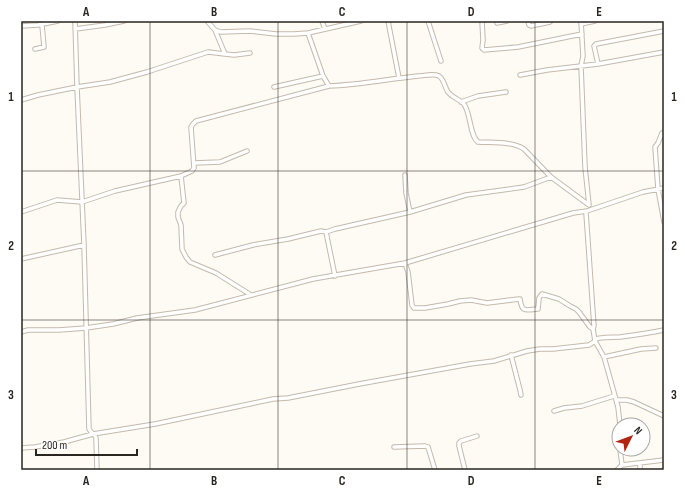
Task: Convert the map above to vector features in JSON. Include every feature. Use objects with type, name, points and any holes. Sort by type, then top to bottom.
[{"type":"street","points":[[21,26],[42,25],[58,21]]},
{"type":"street","points":[[75,21],[84,245],[89,429],[96,438],[97,470]]},
{"type":"street","points":[[75,29],[124,21]]},
{"type":"street","points":[[207,21],[214,30],[225,54]]},
{"type":"street","points":[[322,21],[325,29]]},
{"type":"street","points":[[214,30],[221,32],[250,31],[276,34],[294,34],[308,33],[361,21]]},
{"type":"street","points":[[388,21],[399,78]]},
{"type":"street","points":[[428,21],[441,61]]},
{"type":"street","points":[[482,21],[482,48],[484,50],[518,47],[582,34]]},
{"type":"street","points":[[496,24],[507,21]]},
{"type":"street","points":[[528,21],[529,25],[531,26],[550,22]]},
{"type":"street","points":[[595,21],[581,22],[583,56],[581,66],[585,167],[589,205],[586,213],[586,228],[594,319],[593,329],[608,371],[619,417]]},
{"type":"street","points":[[34,49],[44,47],[42,25]]},
{"type":"street","points":[[598,64],[594,46],[596,44],[664,31]]},
{"type":"street","points":[[308,33],[323,76],[329,86]]},
{"type":"street","points":[[21,100],[77,87],[110,82],[147,72],[208,52],[234,55],[250,53]]},
{"type":"street","points":[[520,75],[598,64],[664,52]]},
{"type":"street","points":[[21,212],[57,200],[82,202],[115,191],[180,176],[192,171],[194,168],[194,163],[191,127],[196,121],[329,86],[343,86],[431,75],[439,76],[451,96],[464,104],[476,141],[513,144],[519,146],[524,149],[551,177],[589,205]]},
{"type":"street","points":[[274,87],[323,76]]},
{"type":"street","points":[[461,102],[478,96],[506,92]]},
{"type":"street","points":[[664,127],[663,134],[655,147],[658,189],[664,222]]},
{"type":"street","points":[[194,163],[220,162],[247,151]]},
{"type":"street","points":[[405,175],[406,193],[410,212]]},
{"type":"street","points":[[180,176],[184,203],[178,212],[178,217],[181,226],[182,249],[186,257],[190,262],[216,273],[251,295]]},
{"type":"street","points":[[215,255],[253,245],[321,231],[326,232],[410,212],[466,195],[524,187],[551,177]]},
{"type":"street","points":[[21,332],[28,330],[86,328],[113,324],[137,318],[195,310],[313,279],[404,263],[573,213],[588,210],[643,192],[664,188]]},
{"type":"street","points":[[326,232],[335,276]]},
{"type":"street","points":[[21,259],[84,245]]},
{"type":"street","points":[[404,263],[408,272],[412,305],[414,308],[425,308],[460,301],[471,300],[487,303],[518,298],[520,299],[522,309],[538,309],[539,298],[542,294],[559,299],[576,309],[593,329]]},
{"type":"street","points":[[21,448],[35,448],[93,434],[155,424],[273,399],[288,398],[470,364],[494,361],[527,351],[589,345],[595,338],[627,336],[664,330]]},
{"type":"street","points":[[604,358],[639,350],[656,348]]},
{"type":"street","points":[[512,355],[520,395]]},
{"type":"street","points":[[554,411],[615,398],[634,402],[664,416]]},
{"type":"street","points":[[465,470],[459,443],[477,436]]},
{"type":"street","points":[[394,447],[428,447],[435,470]]},
{"type":"street","points":[[621,457],[622,465]]},
{"type":"street","points":[[617,470],[622,465],[664,460]]},
{"type":"street","points":[[640,463],[640,470]]}]
